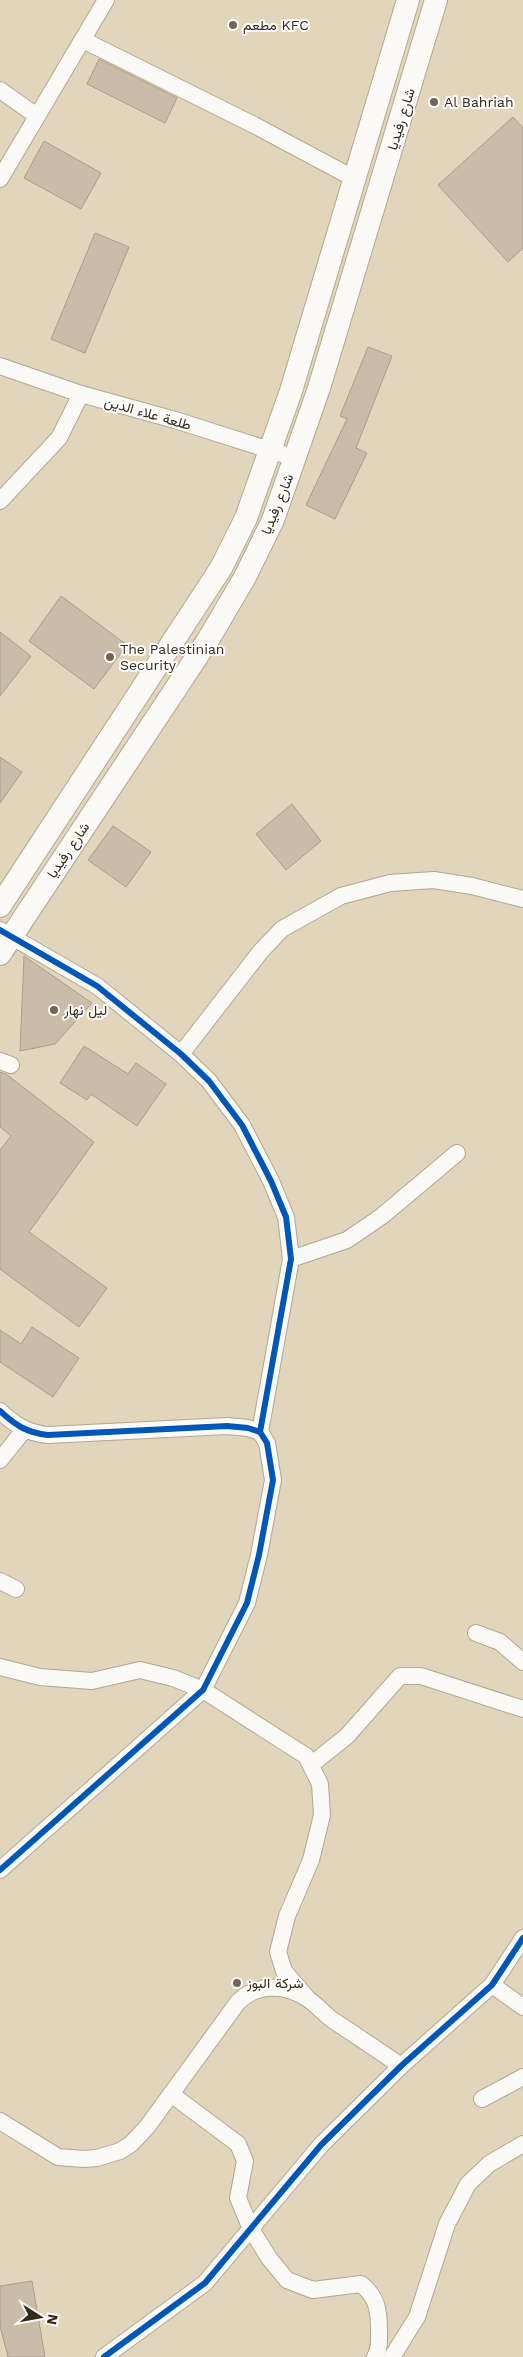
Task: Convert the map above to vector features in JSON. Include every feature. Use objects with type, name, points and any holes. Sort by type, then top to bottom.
[{"type":"main road","name":"شارع رفيديا","points":[[3,894],[221,568],[246,518],[271,451],[408,0]]},
{"type":"main road","name":"شارع رفيديا","points":[[4,940],[208,640],[245,577],[273,520],[296,458],[436,0]]},
{"type":"street","points":[[0,179],[106,0]]},
{"type":"street","points":[[82,40],[254,125],[355,179]]},
{"type":"street","points":[[0,90],[37,116]]},
{"type":"street","name":"طلعة علاء الدين","points":[[0,366],[81,394],[175,420],[296,458]]},
{"type":"street","points":[[0,501],[58,438],[81,394]]},
{"type":"street","points":[[181,1054],[261,951],[282,929],[341,896],[390,883],[434,880],[472,886],[523,899]]},
{"type":"street","points":[[4,940],[97,986],[181,1054],[208,1081],[242,1125],[271,1181],[286,1217],[291,1259],[260,1432]]},
{"type":"street","points":[[291,1259],[346,1240],[382,1216],[457,1153]]},
{"type":"street","points":[[0,1411],[24,1430],[33,1434],[48,1435],[228,1426],[248,1428],[260,1432],[267,1443],[273,1480],[259,1555],[247,1603],[203,1690],[0,1870]]},
{"type":"street","points":[[0,1460],[24,1430]]},
{"type":"street","points":[[0,1581],[16,1589]]},
{"type":"street","points":[[476,1633],[500,1642],[523,1662]]},
{"type":"street","points":[[0,1667],[40,1676],[92,1681],[140,1670],[173,1678],[203,1690],[298,1749],[312,1764],[322,1793],[322,1815],[311,1860],[288,1916],[278,1952],[284,1971],[307,1998],[329,2017],[402,2066]]},
{"type":"street","points":[[312,1764],[347,1736],[400,1676],[421,1676],[523,1709]]},
{"type":"street","points":[[104,2357],[205,2283],[321,2145],[402,2066],[492,1984],[523,1938]]},
{"type":"street","points":[[492,1984],[523,2006]]},
{"type":"street","points":[[0,2122],[58,2157],[97,2158],[120,2151],[131,2144],[147,2127],[238,2002],[250,1991],[260,1987],[283,1989],[307,1998]]},
{"type":"street","points":[[482,2099],[523,2077]]},
{"type":"street","points":[[171,2094],[238,2144],[245,2161],[238,2198],[251,2229],[269,2258],[287,2280],[313,2290],[361,2284],[371,2292],[379,2309],[379,2349],[375,2357]]},
{"type":"street","points":[[392,2357],[417,2317],[447,2224],[468,2184],[489,2164],[523,2144]]},
{"type":"building","points":[[99,59],[177,98],[165,123],[87,84]]},
{"type":"building","points":[[513,117],[523,128],[523,248],[508,262],[438,185]]},
{"type":"building","points":[[44,141],[101,173],[81,209],[24,178]]},
{"type":"building","points":[[95,233],[129,247],[85,353],[51,339]]},
{"type":"building","points":[[368,347],[392,356],[356,448],[367,453],[335,519],[306,505],[347,419],[340,416]]},
{"type":"building","points":[[61,596],[127,645],[94,689],[29,641]]},
{"type":"building","points":[[0,632],[31,656],[0,696]]},
{"type":"building","points":[[0,757],[22,772],[0,803]]},
{"type":"building","points":[[292,804],[321,841],[286,870],[256,834]]},
{"type":"building","points":[[113,826],[151,852],[126,887],[88,860]]},
{"type":"building","name":"ليل نهار","points":[[24,956],[92,1003],[55,1044],[20,1051]]},
{"type":"building","points":[[84,1046],[128,1074],[136,1063],[166,1084],[137,1126],[91,1094],[87,1100],[60,1083]]},
{"type":"building","points":[[0,1072],[6,1074],[94,1142],[29,1232],[107,1288],[79,1327],[0,1269],[0,1150],[11,1136],[0,1127]]},
{"type":"building","points":[[32,1327],[79,1358],[53,1397],[0,1362],[0,1330],[21,1344]]},
{"type":"building","points":[[32,2281],[45,2357],[8,2357],[0,2326],[0,2286]]},
{"type":"cycle path","points":[[0,930],[97,986],[181,1054],[209,1081],[242,1125],[271,1181],[286,1217],[291,1259],[260,1432]]},
{"type":"cycle path","points":[[0,1411],[22,1428],[48,1435],[227,1426],[248,1428],[260,1432],[267,1443],[273,1480],[259,1555],[247,1603],[203,1690],[0,1870]]},
{"type":"cycle path","points":[[104,2357],[205,2283],[321,2145],[401,2066],[492,1985],[523,1938]]},
{"type":"place","name":"مطعم KFC","points":[[233,25]]},
{"type":"place","name":"Al Bahriah","points":[[434,102]]},
{"type":"place","name":"The Palestinian Security","points":[[110,657]]},
{"type":"place","name":"ليل نهار","points":[[54,1010]]},
{"type":"place","name":"شركة البوز","points":[[237,1983]]}]
